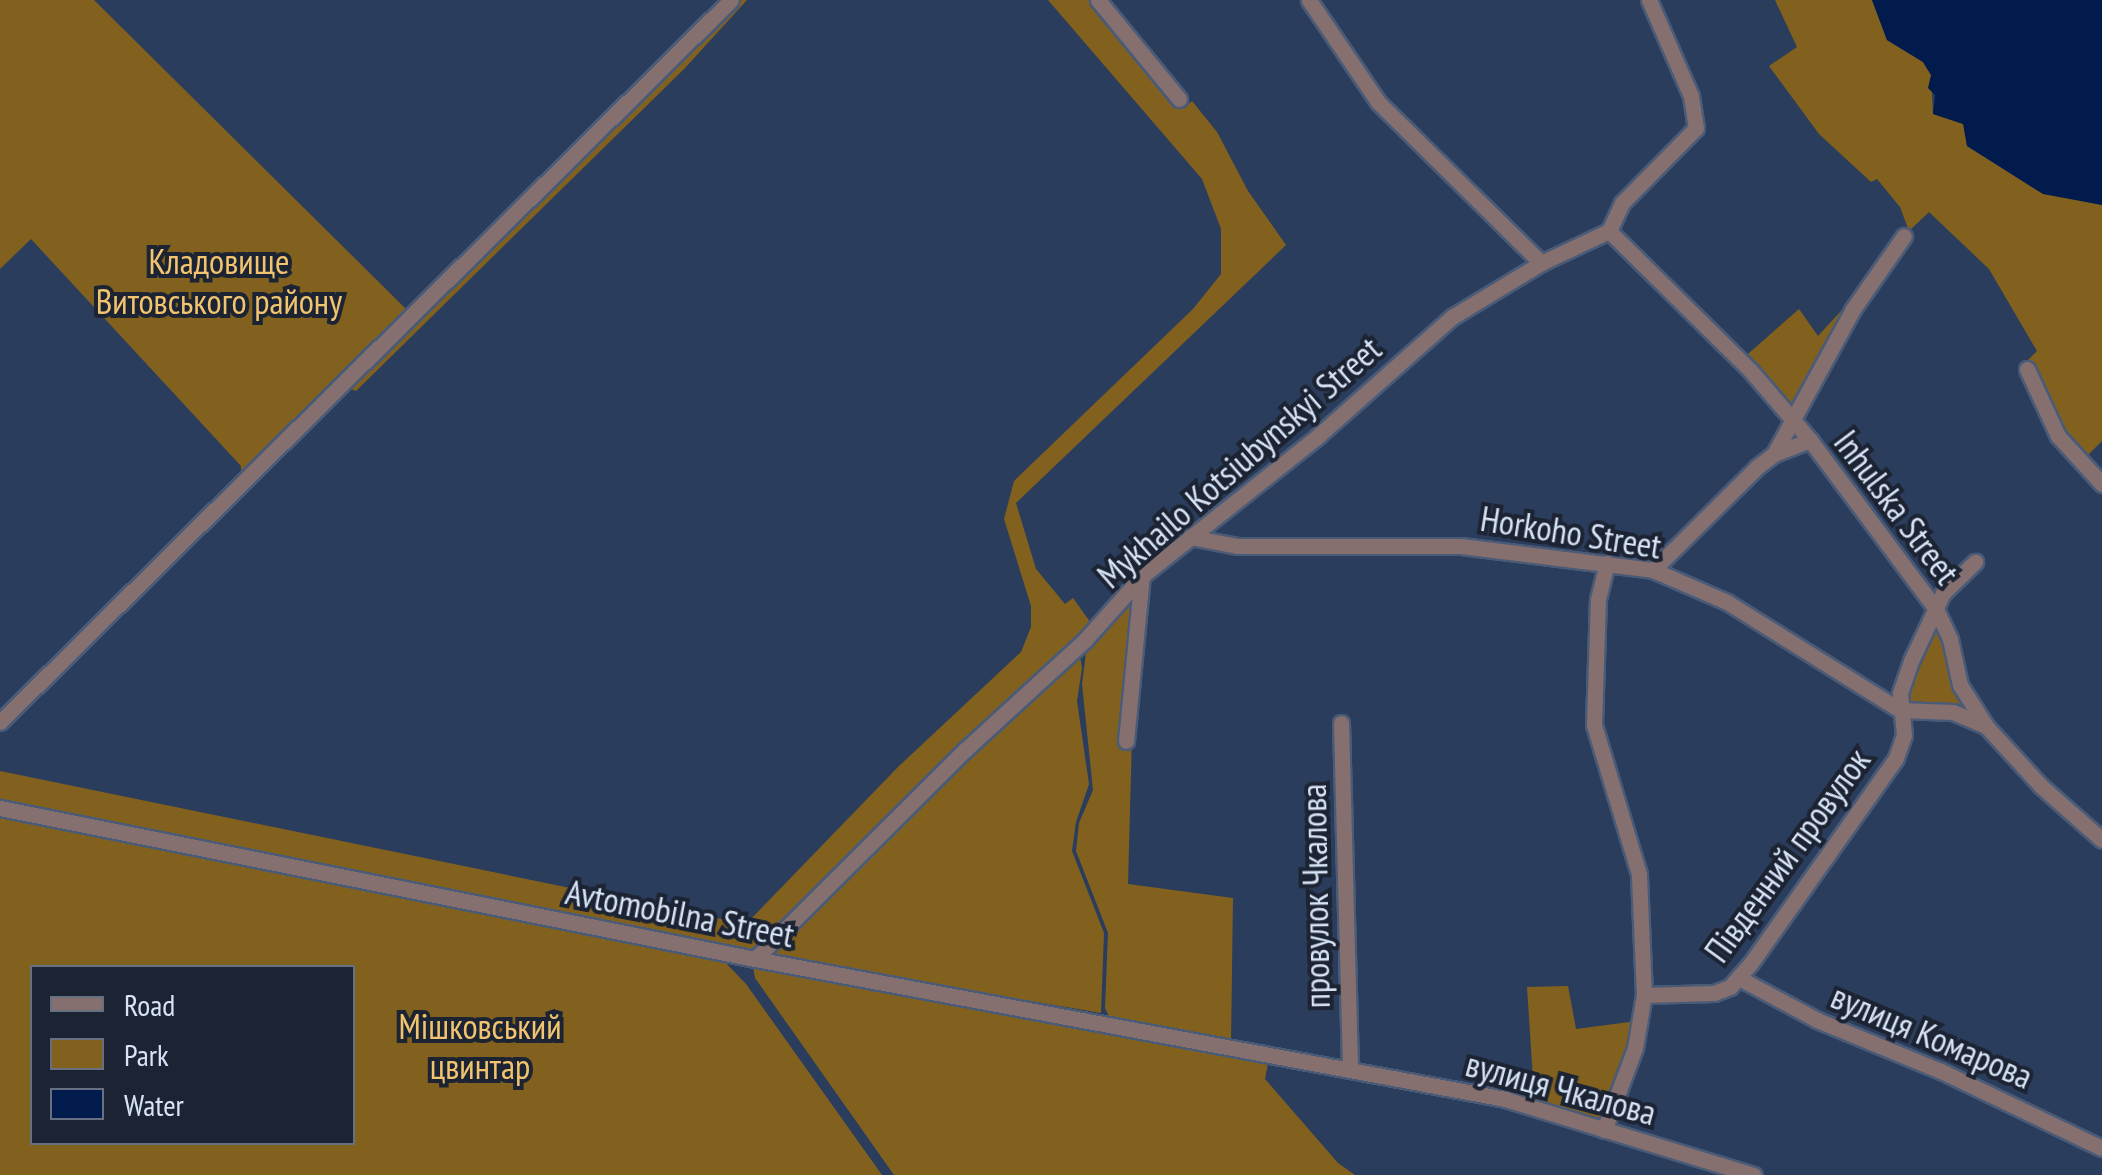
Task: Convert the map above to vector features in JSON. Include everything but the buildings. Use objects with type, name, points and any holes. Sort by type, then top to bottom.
[{"type":"street","points":[[0,722],[730,0]]},
{"type":"street","points":[[1098,0],[1179,98]]},
{"type":"street","points":[[1310,0],[1378,102],[1541,264]]},
{"type":"street","points":[[1609,231],[1622,203],[1696,128],[1691,96],[1649,0]]},
{"type":"street","name":"Mykhailo Kotsiubynskyi Street","points":[[755,959],[965,750],[1088,637],[1142,576],[1318,436],[1452,318],[1541,264],[1609,231]]},
{"type":"street","name":"Inhulska Street","points":[[1609,231],[1649,266],[1810,440],[1936,609],[1950,639],[1960,685],[1986,726],[2041,786],[2102,840]]},
{"type":"street","points":[[1653,570],[1774,454],[1853,309],[1904,236]]},
{"type":"street","points":[[2028,369],[2058,436],[2102,484]]},
{"type":"street","points":[[1774,454],[1810,440]]},
{"type":"street","points":[[1218,514],[1229,544]]},
{"type":"street","name":"Horkoho Street","points":[[1190,536],[1229,544],[1429,544],[1653,570],[1728,602],[1900,710]]},
{"type":"street","points":[[1604,1130],[1634,1048],[1644,995],[1636,859],[1594,725],[1598,600],[1606,562]]},
{"type":"street","name":"Південний провулок","points":[[1904,735],[1900,693],[1911,661],[1942,593],[1975,562]]},
{"type":"street","points":[[1126,740],[1142,576]]},
{"type":"street","points":[[1900,710],[1953,712],[1986,726]]},
{"type":"street","name":"Південний провулок","points":[[1644,995],[1714,992],[1738,978],[1896,758],[1914,717],[1931,710]]},
{"type":"street","name":"провулок Чкалова","points":[[1341,723],[1350,1068]]},
{"type":"street","name":"Avtomobilna Street","points":[[0,808],[738,960],[755,959],[1350,1068]]},
{"type":"street","name":"вулиця Комарова","points":[[1738,978],[1803,1014],[1941,1071],[2102,1148]]},
{"type":"street","name":"вулиця Чкалова","points":[[1350,1068],[1504,1099],[1754,1175]]},
{"type":"green space","name":"Кладовище Витовського району","points":[[0,0],[94,0],[409,312],[241,475],[241,466],[31,239],[0,269]]},
{"type":"green space","points":[[736,0],[747,0],[685,68],[356,391],[344,387]]},
{"type":"green space","points":[[1048,0],[1093,0],[1185,107],[1192,101],[1217,132],[1248,191],[1286,245],[1016,503],[1036,569],[1065,604],[1073,598],[1093,626],[754,950],[0,803],[0,771],[746,924],[898,767],[1021,652],[1031,627],[1031,606],[1004,519],[1014,481],[1193,309],[1221,274],[1221,229],[1202,179]]},
{"type":"green space","points":[[1775,0],[1872,0],[1887,40],[1923,62],[1931,75],[1933,114],[1964,124],[1967,146],[2038,191],[2102,205],[2102,441],[2082,461],[2059,435],[2026,362],[2037,351],[1989,269],[1929,212],[1909,231],[1900,207],[1877,179],[1871,182],[1819,134],[1769,66],[1797,47]]},
{"type":"green space","points":[[1875,274],[1792,412],[1740,361],[1799,309],[1818,336]]},
{"type":"green space","points":[[1136,588],[1128,884],[1233,898],[1231,1042],[1110,1018],[1105,1008],[1108,933],[1076,851],[1079,823],[1093,790],[1082,684],[1087,645]]},
{"type":"green space","points":[[1935,622],[1978,717],[1906,705],[1902,692]]},
{"type":"green space","points":[[1079,651],[1082,668],[1077,701],[1089,784],[1076,822],[1072,851],[1104,933],[1101,1013],[775,957],[774,949],[909,811]]},
{"type":"green space","name":"Мішковський цвинтар","points":[[0,815],[723,960],[746,984],[882,1175],[0,1175]]},
{"type":"green space","points":[[753,967],[1269,1058],[1265,1079],[1338,1163],[1355,1175],[894,1175],[755,978]]},
{"type":"green space","points":[[1568,986],[1576,1029],[1637,1021],[1601,1122],[1506,1094],[1507,1086],[1533,1079],[1527,987]]},
{"type":"water","points":[[1872,0],[2102,0],[2102,205],[2043,194],[1967,146],[1963,124],[1933,114],[1935,95],[1928,88],[1931,75],[1923,62],[1887,40]]}]
